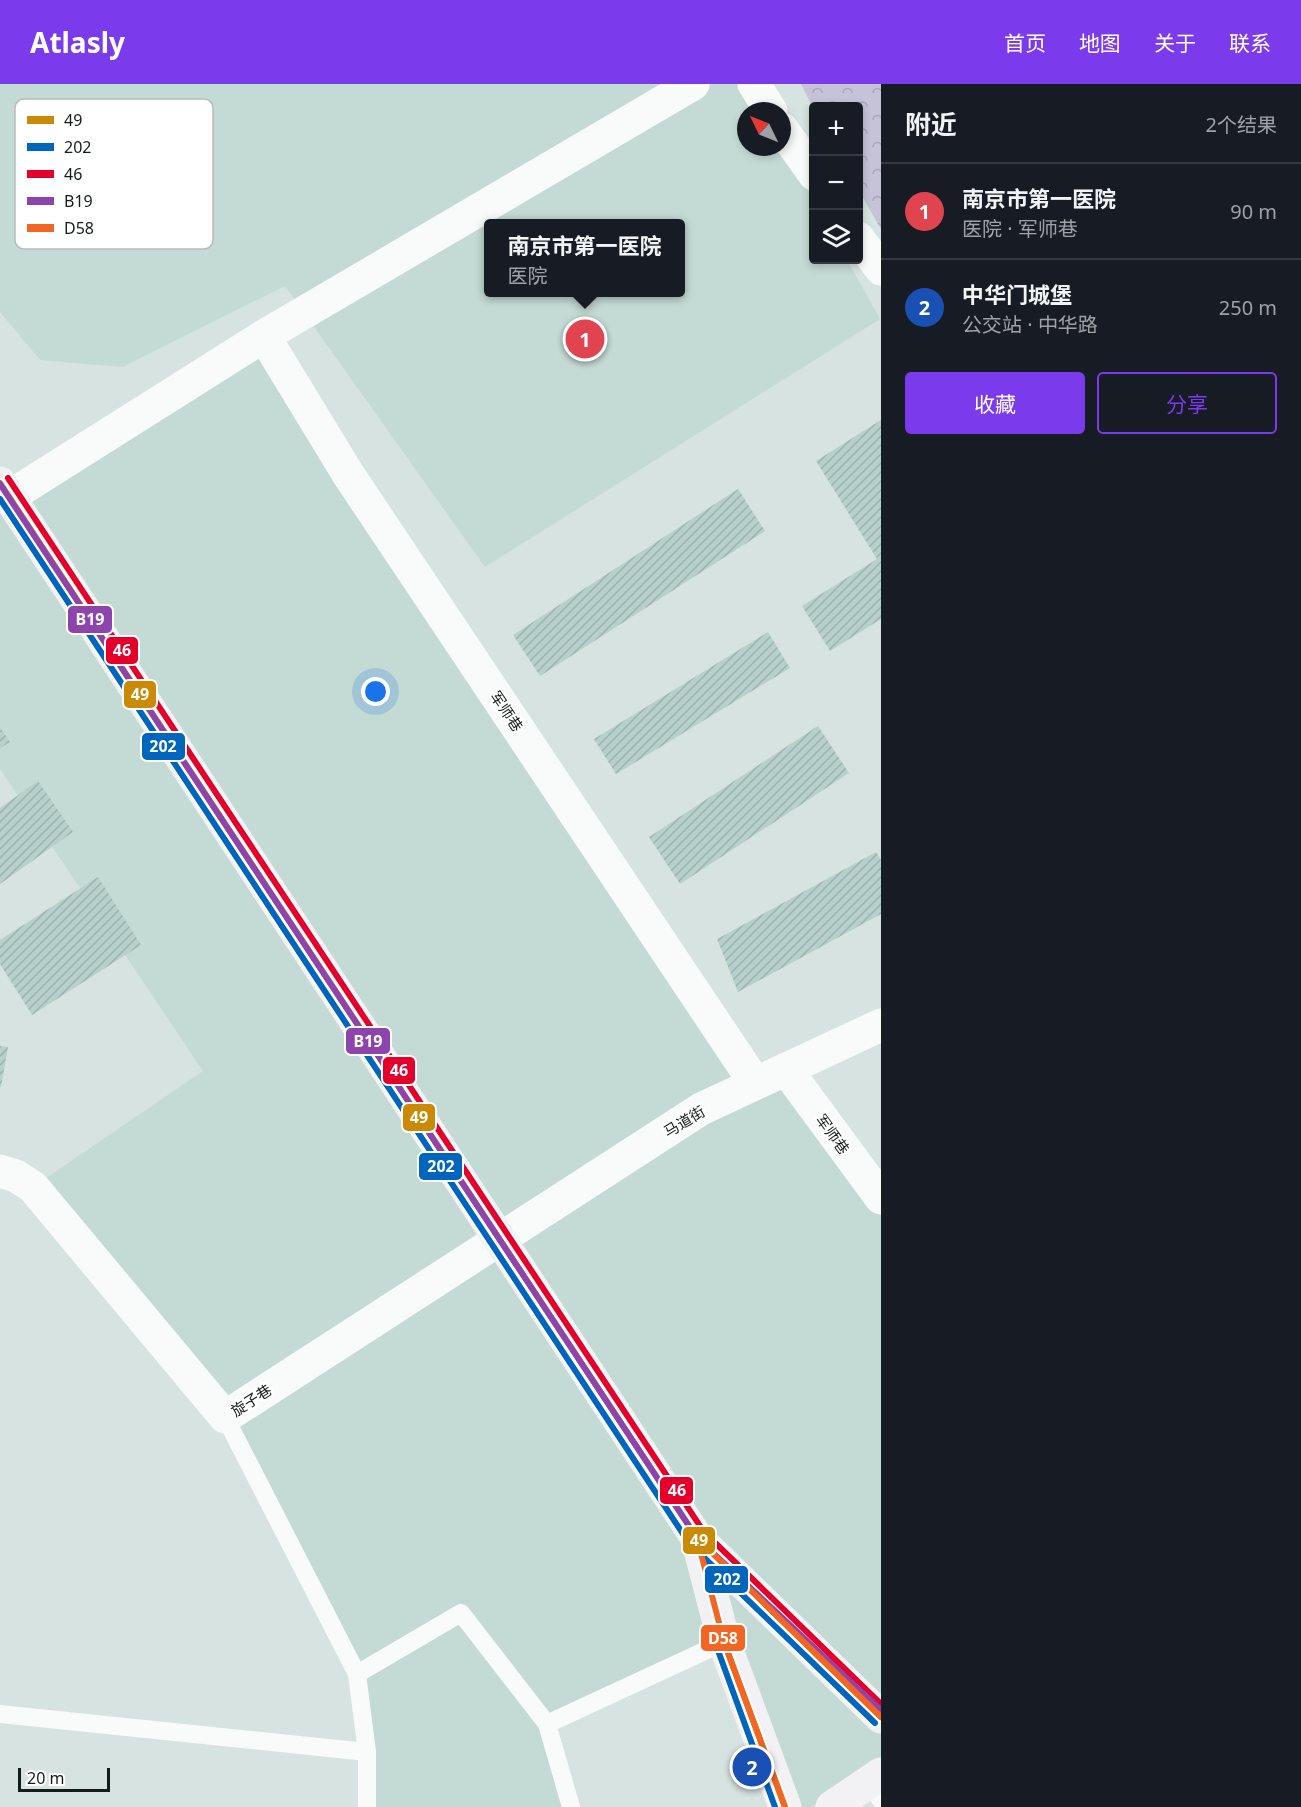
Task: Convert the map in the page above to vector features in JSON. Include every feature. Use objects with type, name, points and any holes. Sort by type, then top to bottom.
[{"type":"main road","points":[[5,490],[697,1538],[881,1718]]},
{"type":"main road","points":[[697,1538],[724,1642],[785,1807]]},
{"type":"main road","points":[[832,1807],[877,1785]]},
{"type":"street","points":[[5,490],[693,84]]},
{"type":"street","points":[[754,84],[765,102]]},
{"type":"street","points":[[791,142],[809,168]]},
{"type":"street","points":[[863,245],[881,269]]},
{"type":"street","name":"军师巷","points":[[264,336],[348,474],[755,1083]]},
{"type":"street","name":"马道街","points":[[500,1238],[701,1109],[881,1025]]},
{"type":"street","name":"军师巷","points":[[786,1069],[881,1198]]},
{"type":"street","name":"旋子巷","points":[[0,1171],[16,1176],[33,1187],[225,1417],[500,1238]]},
{"type":"lane","points":[[225,1417],[357,1674],[367,1752],[368,1807]]},
{"type":"lane","points":[[357,1674],[461,1613],[547,1724],[571,1807]]},
{"type":"lane","points":[[547,1724],[724,1642]]},
{"type":"lane","points":[[0,1714],[367,1752]]},
{"type":"shaded area","points":[[0,84],[750,84],[760,102],[737,102],[737,156],[790,156],[809,192],[809,264],[849,264],[880,319],[485,567],[285,286],[123,367],[40,360],[0,312]]},
{"type":"shaded area","points":[[264,336],[755,1083],[786,1069],[881,1198],[881,1768],[810,1807],[785,1807],[724,1643],[547,1724],[571,1807],[367,1807],[357,1674],[225,1417],[33,1187],[203,1071],[0,769],[0,483]]},
{"type":"green space","points":[[801,84],[881,84],[881,229],[863,198],[863,102],[810,102]]},
{"type":"building","points":[[881,420],[881,619],[830,651],[802,606],[877,559],[816,461]]},
{"type":"building","points":[[738,489],[765,531],[540,676],[513,635]]},
{"type":"building","points":[[768,632],[790,668],[616,774],[594,739]]},
{"type":"building","points":[[818,726],[849,773],[680,884],[649,837]]},
{"type":"building","points":[[0,727],[10,742],[0,748]]},
{"type":"building","points":[[38,781],[73,832],[0,884],[0,808]]},
{"type":"building","points":[[876,852],[881,860],[881,914],[738,992],[717,939]]},
{"type":"building","points":[[98,877],[141,945],[32,1015],[0,964],[0,940]]},
{"type":"building","points":[[0,1046],[8,1047],[1,1087],[0,1087]]},
{"type":"transit line","name":"46","points":[[8,478],[704,1532],[881,1704]]},
{"type":"transit line","name":"49","points":[[0,483],[697,1538],[881,1717]]},
{"type":"transit line","name":"B19","points":[[0,484],[697,1538],[881,1710]]},
{"type":"transit line","name":"202","points":[[0,499],[689,1543],[875,1723]]},
{"type":"transit line","name":"D58","points":[[785,1807],[724,1642],[697,1538],[881,1717]]},
{"type":"transit line","name":"49","points":[[724,1642],[785,1807]]},
{"type":"transit line","name":"202","points":[[716,1645],[775,1807]]},
{"type":"place","name":"南京市第一医院","points":[[585,339]]},
{"type":"place","name":"中华门城堡","points":[[752,1767]]}]
